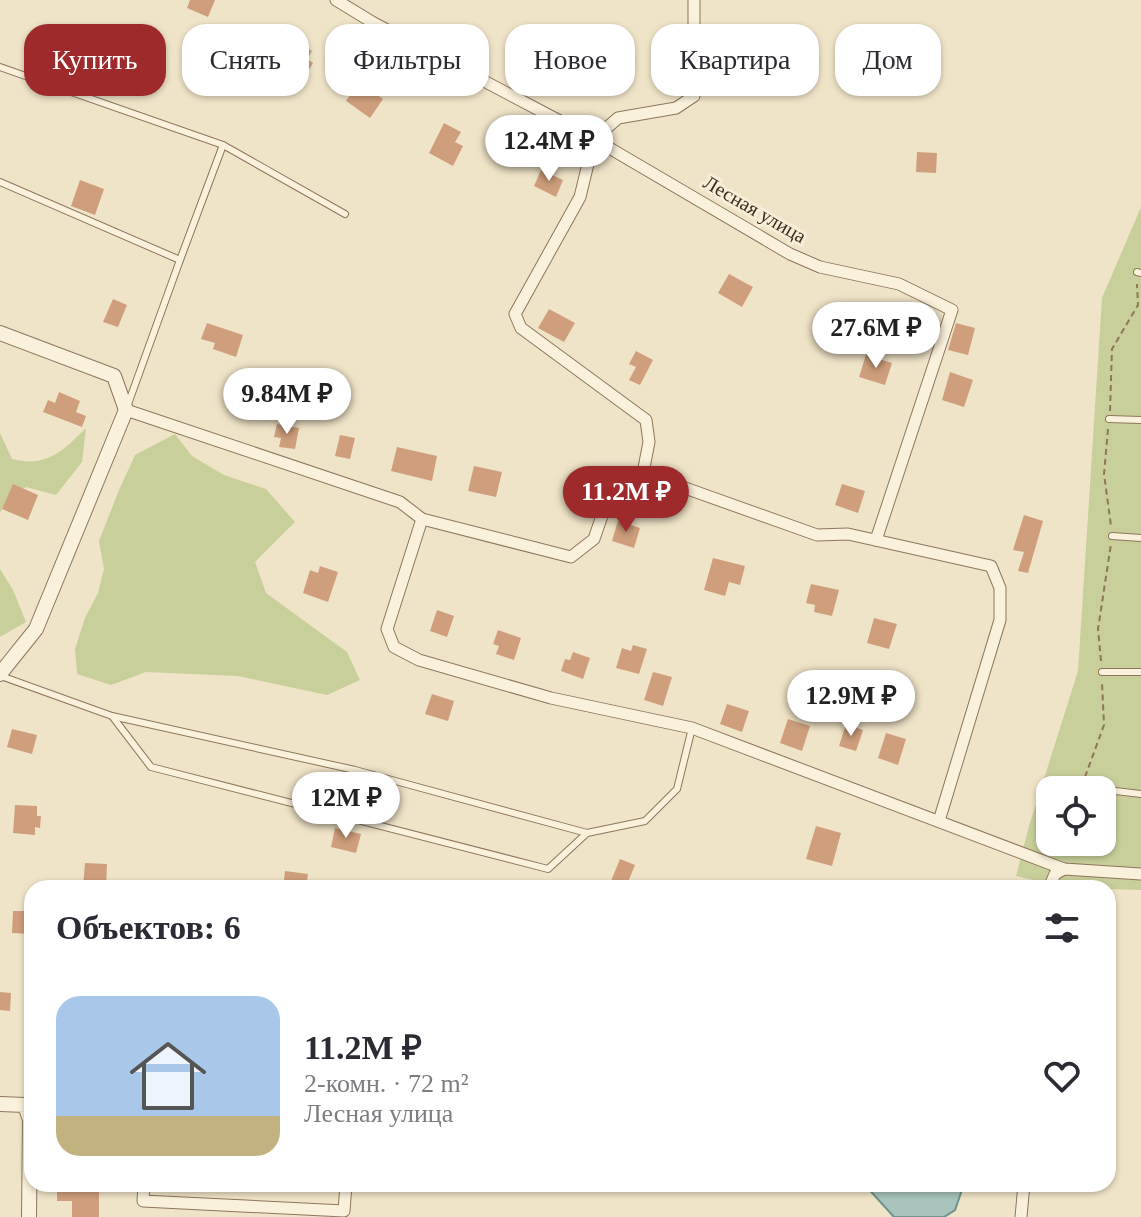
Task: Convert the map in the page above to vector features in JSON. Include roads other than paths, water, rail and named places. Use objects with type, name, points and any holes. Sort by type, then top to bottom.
[{"type":"street","name":"Лесная улица","points":[[336,0],[594,139],[790,254],[820,267],[899,284],[952,310],[876,540]]},
{"type":"street","points":[[643,473],[649,442],[646,420],[521,328],[515,314],[580,197],[594,139],[618,118],[644,111],[676,108],[694,96],[694,0]]},
{"type":"street","points":[[0,333],[114,376],[126,410],[36,629],[1,670]]},
{"type":"street","points":[[126,410],[400,502],[422,519],[571,557],[594,539],[613,484],[643,473],[817,535],[848,534],[991,566],[1000,588],[1000,620],[939,821]]},
{"type":"street","points":[[422,519],[387,629],[394,647],[419,660],[551,698],[692,728],[1064,869],[1141,874]]},
{"type":"street","points":[[1052,880],[1055,874],[1064,869]]},
{"type":"street","points":[[0,1104],[24,1103]]},
{"type":"street","points":[[29,1192],[29,1217]]},
{"type":"street","points":[[144,1192],[143,1201],[344,1211],[345,1192]]},
{"type":"street","points":[[1021,1217],[1023,1192]]},
{"type":"street","points":[[175,1217],[177,1203]]},
{"type":"lane","points":[[0,67],[223,145],[345,214]]},
{"type":"lane","points":[[126,410],[223,145]]},
{"type":"lane","points":[[0,182],[180,260]]},
{"type":"lane","points":[[1109,419],[1141,420]]},
{"type":"lane","points":[[1112,536],[1141,538]]},
{"type":"lane","points":[[1,670],[112,716],[355,770],[587,833],[645,821],[677,789],[692,728]]},
{"type":"lane","points":[[1102,672],[1141,672]]},
{"type":"lane","points":[[112,716],[151,767],[548,869],[587,833]]},
{"type":"lane","points":[[1116,791],[1141,794]]},
{"type":"water","points":[[871,1192],[961,1192],[955,1210],[944,1217],[894,1217]]}]
